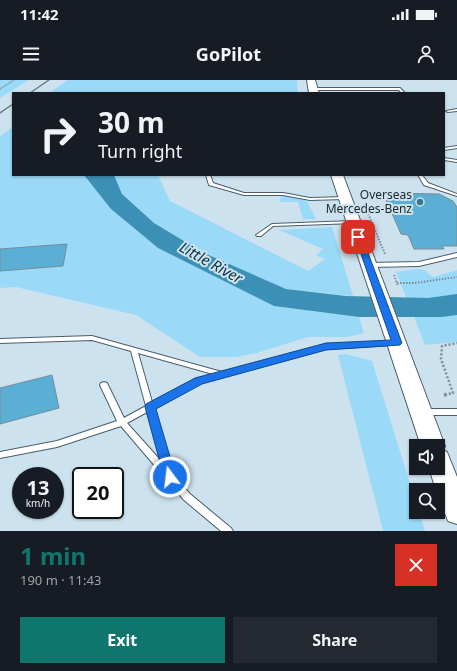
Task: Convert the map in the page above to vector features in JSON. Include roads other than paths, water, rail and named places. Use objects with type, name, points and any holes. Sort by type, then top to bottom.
[{"type":"main road","points":[[337,176],[353,222],[378,261],[397,343],[431,439]]},
{"type":"main road","points":[[444,475],[457,512]]},
{"type":"lane","points":[[313,87],[400,89],[402,92]]},
{"type":"lane","points":[[448,111],[457,110]]},
{"type":"lane","points":[[445,149],[457,147]]},
{"type":"lane","points":[[445,159],[457,161]]},
{"type":"lane","points":[[208,176],[211,184],[244,194],[283,194],[310,198],[345,198]]},
{"type":"lane","points":[[421,176],[426,184],[457,195]]},
{"type":"lane","points":[[259,235],[272,225],[353,222]]},
{"type":"lane","points":[[378,261],[419,264],[457,255]]},
{"type":"lane","points":[[0,341],[92,338],[221,375]]},
{"type":"lane","points":[[0,455],[57,444],[122,422],[198,381],[326,347],[397,343]]},
{"type":"lane","points":[[134,350],[170,477]]},
{"type":"lane","points":[[104,385],[122,422],[187,497],[228,531]]},
{"type":"lane","points":[[421,412],[457,412]]},
{"type":"water","name":"Little River","points":[[85,176],[114,176],[122,194],[154,223],[204,253],[286,289],[346,296],[428,298],[457,294],[457,315],[442,317],[359,317],[274,306],[158,248],[111,209]]},
{"type":"railway","points":[[31,92],[49,80]]},
{"type":"railway","points":[[0,113],[12,105]]},
{"type":"place","name":"Overseas Mercedes-Benz","points":[[420,202]]}]
